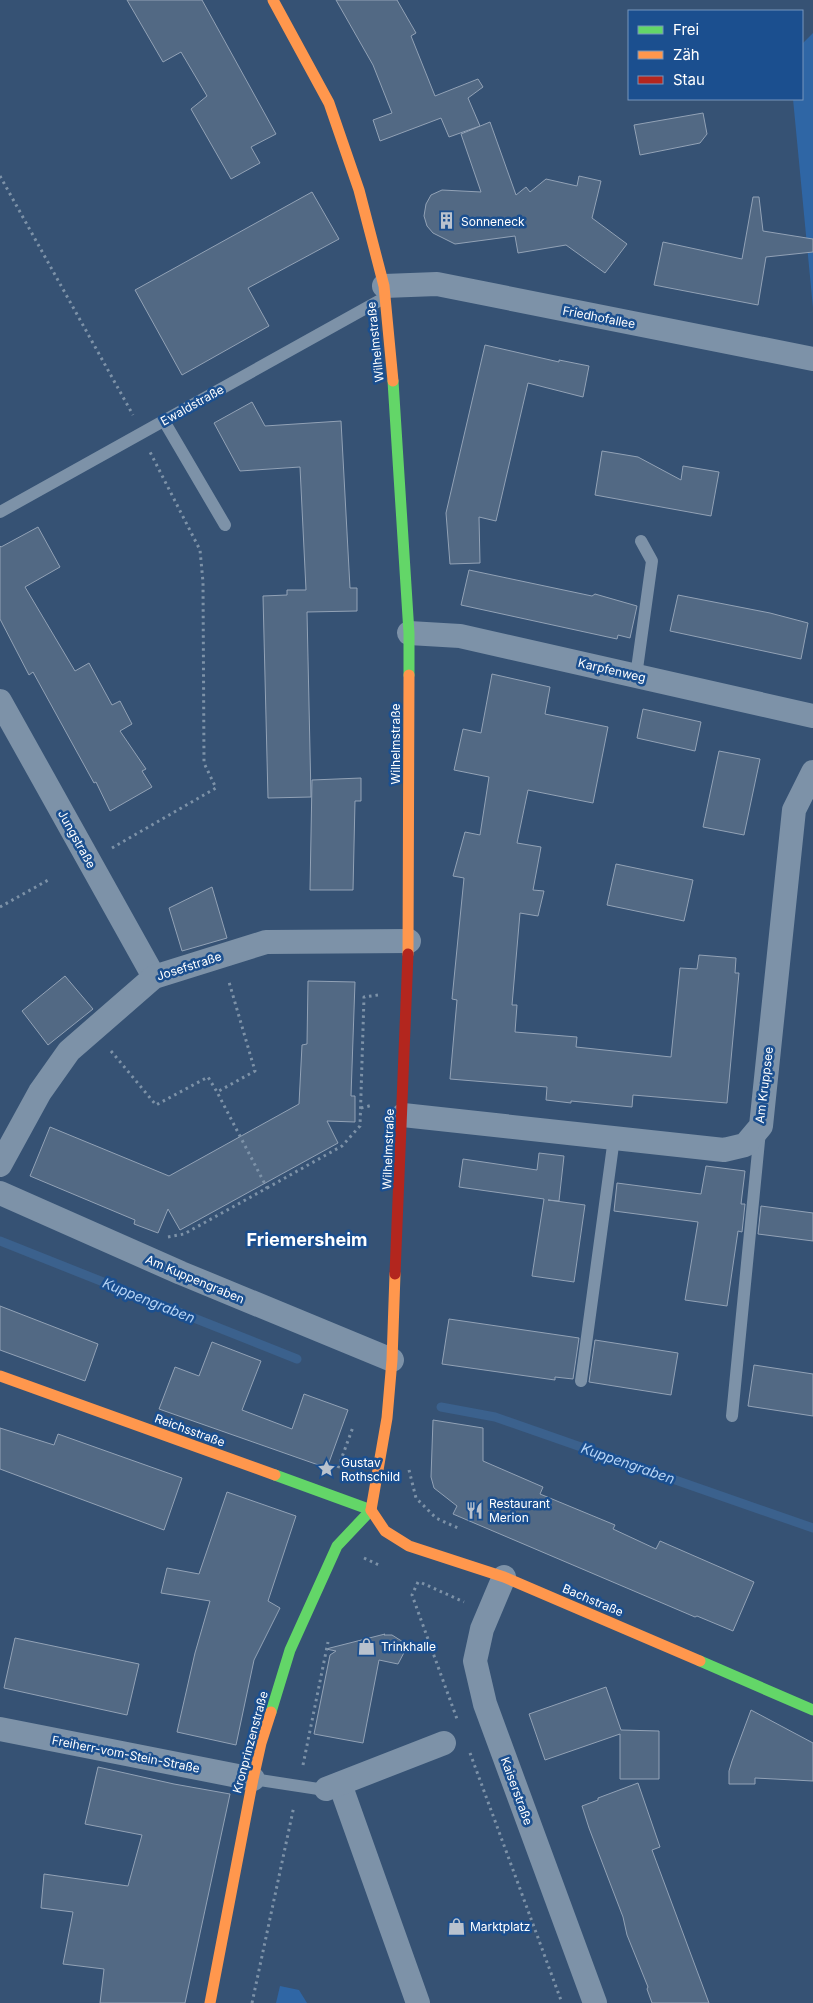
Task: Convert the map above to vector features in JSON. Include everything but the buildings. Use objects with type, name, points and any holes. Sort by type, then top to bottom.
[{"type":"street","name":"Wilhelmstraße","points":[[273,0],[329,103],[359,190],[384,292],[392,362],[409,633],[409,941],[392,1360],[388,1418],[370,1510]]},
{"type":"street","name":"Friedhofallee","points":[[384,292],[437,284],[813,359]]},
{"type":"street","name":"Karpfenweg","points":[[409,633],[460,636],[813,716]]},
{"type":"street","name":"Jungstraße","points":[[0,701],[154,977]]},
{"type":"street","name":"Am Kruppsee","points":[[403,1115],[724,1150],[745,1145],[760,1126],[794,810],[813,772]]},
{"type":"street","name":"Josefstraße","points":[[0,1165],[40,1092],[69,1051],[154,977],[266,942],[409,941]]},
{"type":"street","name":"Am Kuppengraben","points":[[0,1193],[180,1273],[392,1360]]},
{"type":"street","name":"Reichsstraße","points":[[0,1376],[370,1510]]},
{"type":"street","name":"Bachstraße","points":[[370,1510],[385,1531],[409,1546],[504,1577],[813,1710]]},
{"type":"street","name":"Kronprinzenstraße","points":[[210,2003],[253,1779],[290,1650],[337,1546],[370,1510]]},
{"type":"street","name":"Kaiserstraße","points":[[504,1577],[482,1629],[475,1661],[485,1704],[595,2003]]},
{"type":"street","name":"Freiherr-vom-Stein-Straße","points":[[0,1729],[253,1779]]},
{"type":"street","points":[[418,2003],[332,1787],[457,1738]]},
{"type":"lane","name":"Ewaldstraße","points":[[0,512],[164,421],[384,292]]},
{"type":"lane","points":[[164,421],[225,525]]},
{"type":"lane","points":[[636,676],[652,561],[642,541]]},
{"type":"lane","points":[[732,1416],[760,1126]]},
{"type":"lane","points":[[581,1381],[614,1138]]},
{"type":"lane","points":[[253,1779],[332,1787]]},
{"type":"path","points":[[0,176],[142,433],[200,550],[203,582],[204,763],[216,788],[89,860]]},
{"type":"path","points":[[0,906],[50,880]]},
{"type":"path","points":[[217,1092],[256,1071],[222,956]]},
{"type":"path","points":[[160,1238],[184,1234],[342,1146],[360,1126],[364,997]]},
{"type":"path","points":[[94,1030],[156,1105],[208,1077],[267,1188]]},
{"type":"path","points":[[408,1467],[416,1498],[436,1518],[462,1530]]},
{"type":"path","points":[[418,1582],[412,1595],[457,1738],[562,2003]]},
{"type":"shaded area","points":[[813,33],[813,308],[793,100],[803,100],[803,43]]},
{"type":"shaded area","points":[[280,1986],[299,1990],[307,2003],[276,2003]]},
{"type":"waterway","name":"Kuppengraben","points":[[0,1241],[297,1359]]},
{"type":"waterway","name":"Kuppengraben","points":[[441,1407],[495,1417],[813,1528]]},
{"type":"traffic: fast","points":[[393,381],[409,633],[409,675]]},
{"type":"traffic: fast","points":[[275,1475],[371,1510]]},
{"type":"traffic: fast","points":[[271,1712],[290,1650],[337,1546],[371,1510]]},
{"type":"traffic: fast","points":[[700,1661],[813,1710]]},
{"type":"traffic: slow","points":[[273,0],[329,103],[359,190],[384,286],[393,381]]},
{"type":"traffic: slow","points":[[408,954],[409,675]]},
{"type":"traffic: slow","points":[[371,1510],[387,1418],[392,1360],[395,1274]]},
{"type":"traffic: slow","points":[[0,1376],[275,1475]]},
{"type":"traffic: slow","points":[[371,1510],[385,1531],[409,1546],[504,1577],[700,1661]]},
{"type":"traffic: slow","points":[[210,2003],[253,1779],[261,1743],[271,1712]]},
{"type":"traffic: jam","points":[[395,1274],[408,954]]},
{"type":"place","name":"Sonneneck","points":[[447,221]]},
{"type":"place","name":"Gustav Rothschild","points":[[327,1469]]},
{"type":"place","name":"Restaurant Merion","points":[[475,1510]]},
{"type":"place","name":"Trinkhalle","points":[[367,1646]]},
{"type":"place","name":"Marktplatz","points":[[456,1926]]},
{"type":"district","name":"Friemersheim","points":[[307,1239]]}]
